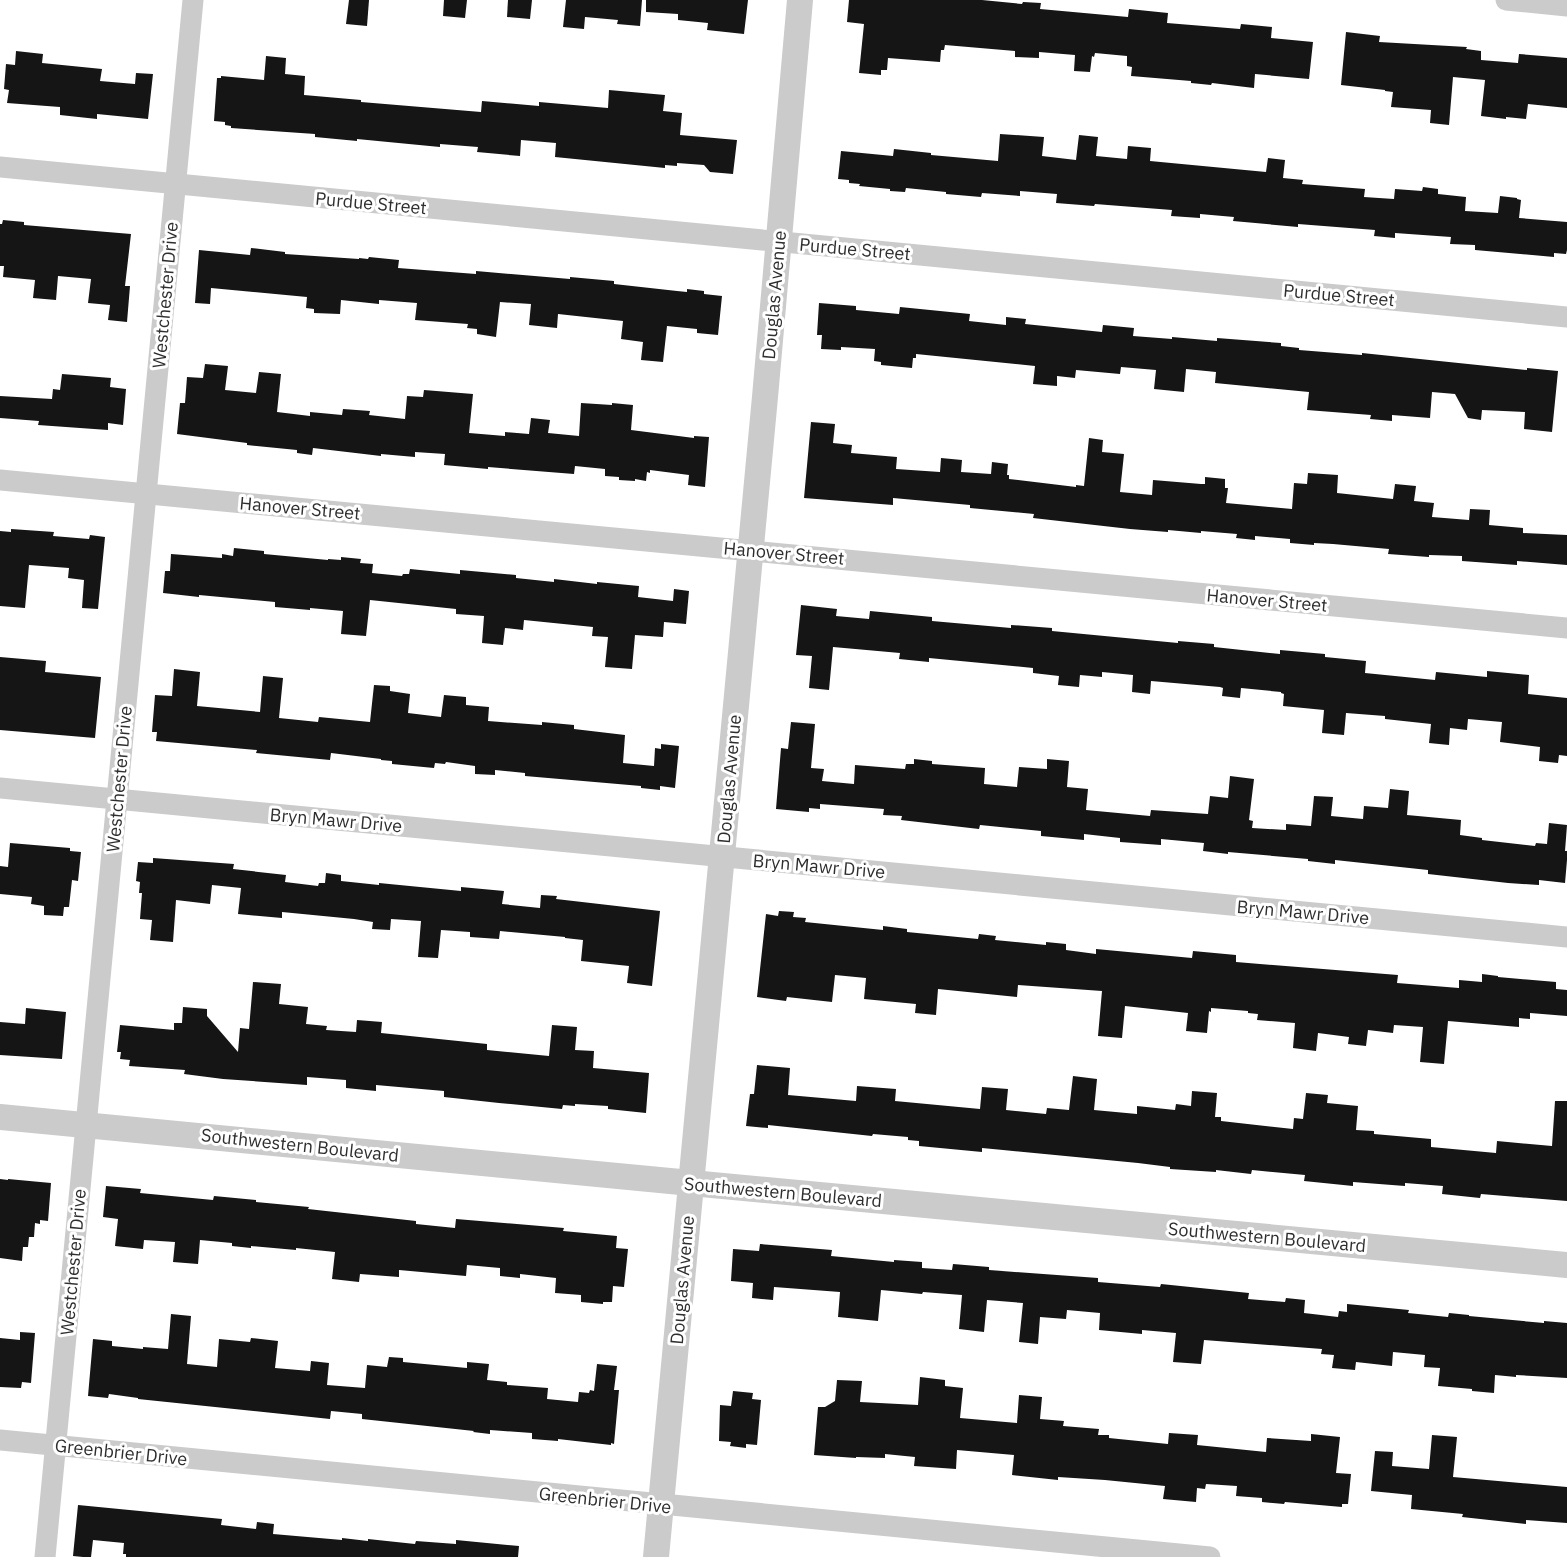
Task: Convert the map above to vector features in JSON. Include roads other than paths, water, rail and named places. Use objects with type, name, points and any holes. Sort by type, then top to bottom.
[{"type":"street","name":"Westchester Drive","points":[[45,1557],[193,0]]},
{"type":"street","name":"Douglas Avenue","points":[[656,1557],[751,550],[800,0]]},
{"type":"street","points":[[1506,0],[1567,6]]},
{"type":"street","name":"Purdue Street","points":[[0,167],[1567,317]]},
{"type":"street","name":"Hanover Street","points":[[0,480],[1567,628]]},
{"type":"street","name":"Bryn Mawr Drive","points":[[0,788],[1567,938]]},
{"type":"street","name":"Southwestern Boulevard","points":[[0,1117],[1567,1265]]},
{"type":"street","name":"Greenbrier Drive","points":[[0,1440],[1210,1557]]}]
